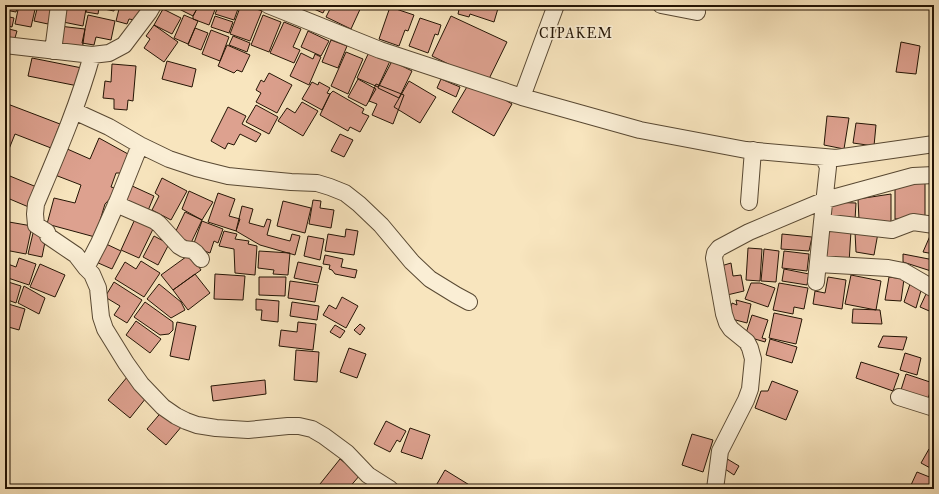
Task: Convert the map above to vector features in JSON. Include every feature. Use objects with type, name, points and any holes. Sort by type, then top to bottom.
[{"type":"street","points":[[54,51],[59,5]]},
{"type":"street","points":[[5,45],[92,55],[110,53],[124,45],[150,12],[153,5]]},
{"type":"street","points":[[268,5],[380,50],[522,97],[640,130],[746,150],[825,162],[836,158],[934,144]]},
{"type":"street","points":[[522,97],[556,5]]},
{"type":"street","points":[[661,5],[697,12]]},
{"type":"street","points":[[92,55],[84,86],[76,108],[36,204],[36,225],[47,232],[48,236],[76,255],[92,274],[98,288],[101,317],[105,329],[126,363],[141,384],[164,407],[186,421],[197,425],[216,428],[248,430],[299,426],[312,429],[347,453],[368,475],[384,488]]},
{"type":"street","points":[[76,108],[140,145],[170,159],[196,168],[228,176],[316,183],[345,192],[381,225],[412,262],[430,279],[469,302]]},
{"type":"street","points":[[86,268],[99,243],[140,145]]},
{"type":"street","points":[[749,202],[753,150]]},
{"type":"street","points":[[816,282],[825,197],[825,162]]},
{"type":"street","points":[[715,489],[720,451],[746,400],[750,388],[753,359],[747,342],[731,329],[727,323],[714,258],[715,253],[719,248],[749,232],[825,197],[913,176],[934,174]]},
{"type":"street","points":[[116,204],[155,221],[179,246],[184,249],[192,250],[201,259]]},
{"type":"street","points":[[822,222],[892,230],[913,222],[934,225]]},
{"type":"street","points":[[818,264],[888,268],[903,271],[934,289]]},
{"type":"street","points":[[899,397],[934,408]]},
{"type":"building","points":[[5,5],[18,5],[16,12],[5,10]]},
{"type":"building","points":[[19,5],[36,5],[31,27],[15,24]]},
{"type":"building","points":[[38,5],[53,5],[48,24],[34,21]]},
{"type":"building","points":[[67,5],[86,9],[83,26],[58,21]]},
{"type":"building","points":[[87,5],[115,5],[114,11],[99,8],[98,14],[86,12]]},
{"type":"building","points":[[120,5],[148,5],[140,21],[129,19],[127,24],[116,21]]},
{"type":"building","points":[[199,5],[193,16],[173,6]]},
{"type":"building","points":[[199,5],[210,5],[216,7],[209,25],[193,19]]},
{"type":"building","points":[[219,5],[239,6],[234,20],[215,14]]},
{"type":"building","points":[[241,5],[262,11],[250,41],[230,34]]},
{"type":"building","points":[[307,5],[327,5],[323,13]]},
{"type":"building","points":[[332,5],[362,5],[351,29],[326,17]]},
{"type":"building","points":[[460,5],[499,5],[494,22],[470,14],[469,17],[458,14]]},
{"type":"building","points":[[390,7],[414,15],[408,31],[405,30],[399,46],[379,39]]},
{"type":"building","points":[[163,9],[181,18],[172,34],[154,25]]},
{"type":"building","points":[[88,15],[115,21],[111,40],[96,37],[94,45],[82,43]]},
{"type":"building","points":[[184,15],[198,21],[188,44],[174,38]]},
{"type":"building","points":[[263,15],[281,22],[269,52],[251,45]]},
{"type":"building","points":[[5,16],[14,18],[12,27],[5,25]]},
{"type":"building","points":[[215,16],[233,22],[229,33],[211,27]]},
{"type":"building","points":[[451,16],[507,42],[487,83],[432,56]]},
{"type":"building","points":[[420,18],[441,25],[438,35],[435,34],[428,53],[409,46]]},
{"type":"building","points":[[284,22],[301,29],[293,47],[300,50],[294,63],[270,53]]},
{"type":"building","points":[[154,25],[178,42],[164,62],[144,48],[150,39],[146,36]]},
{"type":"building","points":[[59,26],[85,29],[82,51],[57,47]]},
{"type":"building","points":[[5,28],[17,31],[12,48],[5,46]]},
{"type":"building","points":[[195,28],[208,33],[201,50],[188,45]]},
{"type":"building","points":[[211,30],[229,37],[220,61],[202,54]]},
{"type":"building","points":[[308,31],[329,41],[321,56],[301,47]]},
{"type":"building","points":[[233,36],[250,43],[247,52],[229,45]]},
{"type":"building","points":[[331,40],[347,46],[338,68],[322,62]]},
{"type":"building","points":[[901,42],[920,46],[916,74],[896,72]]},
{"type":"building","points":[[227,45],[250,55],[242,72],[237,70],[234,73],[218,66]]},
{"type":"building","points":[[346,52],[363,59],[348,94],[331,86]]},
{"type":"building","points":[[369,52],[390,61],[378,87],[357,78]]},
{"type":"building","points":[[301,53],[313,59],[315,54],[321,57],[309,85],[290,76]]},
{"type":"building","points":[[32,58],[82,68],[78,86],[28,76]]},
{"type":"building","points":[[167,61],[196,69],[192,87],[162,79]]},
{"type":"building","points":[[392,61],[412,71],[399,98],[378,88]]},
{"type":"building","points":[[112,64],[136,66],[133,101],[128,100],[127,110],[114,109],[114,99],[103,98],[105,81],[111,82]]},
{"type":"building","points":[[269,73],[292,85],[277,113],[256,102],[261,93],[256,90],[261,80],[264,82]]},
{"type":"building","points":[[358,79],[376,89],[366,106],[348,97]]},
{"type":"building","points":[[441,79],[460,87],[456,97],[437,88]]},
{"type":"building","points":[[471,80],[512,104],[494,136],[452,112]]},
{"type":"building","points":[[409,81],[436,97],[420,123],[394,107]]},
{"type":"building","points":[[312,82],[318,85],[319,82],[330,88],[327,93],[330,94],[322,110],[302,99]]},
{"type":"building","points":[[376,84],[404,95],[393,124],[372,115],[377,104],[369,101]]},
{"type":"building","points":[[333,91],[364,109],[362,113],[369,116],[360,132],[350,127],[348,131],[320,115],[330,94]]},
{"type":"building","points":[[302,102],[318,111],[303,136],[278,121],[287,108],[295,113]]},
{"type":"building","points":[[5,103],[60,124],[51,148],[15,134],[5,159]]},
{"type":"building","points":[[256,105],[278,117],[269,134],[246,122]]},
{"type":"building","points":[[228,107],[246,116],[242,124],[261,134],[256,142],[240,134],[234,145],[228,143],[225,149],[211,141]]},
{"type":"building","points":[[827,116],[849,118],[844,149],[824,145]]},
{"type":"building","points":[[856,123],[876,125],[874,146],[853,143]]},
{"type":"building","points":[[340,134],[353,140],[344,157],[331,151]]},
{"type":"building","points":[[99,138],[128,154],[121,173],[116,173],[111,187],[119,189],[105,204],[95,237],[47,224],[54,198],[75,203],[81,185],[55,175],[65,148],[90,159]]},
{"type":"building","points":[[5,174],[39,188],[31,208],[5,197]]},
{"type":"building","points":[[162,178],[187,191],[171,220],[152,210],[159,196],[155,193]]},
{"type":"building","points":[[925,183],[925,219],[895,219],[895,184]]},
{"type":"building","points":[[130,185],[154,196],[147,213],[122,202]]},
{"type":"building","points":[[189,191],[213,202],[202,220],[182,209]]},
{"type":"building","points":[[218,193],[235,199],[229,216],[240,219],[236,231],[208,222]]},
{"type":"building","points":[[891,194],[891,222],[859,220],[858,199]]},
{"type":"building","points":[[313,200],[321,201],[320,208],[334,210],[331,228],[309,224]]},
{"type":"building","points":[[283,201],[311,208],[305,233],[277,226]]},
{"type":"building","points":[[828,202],[856,203],[855,220],[826,218]]},
{"type":"building","points":[[242,206],[253,209],[249,223],[264,227],[267,219],[271,220],[267,235],[290,241],[292,234],[300,236],[295,255],[260,245],[236,231]]},
{"type":"building","points":[[185,212],[202,220],[190,245],[173,237]]},
{"type":"building","points":[[135,219],[154,227],[139,258],[121,250]]},
{"type":"building","points":[[202,221],[223,229],[218,243],[214,241],[210,253],[199,249],[194,243]]},
{"type":"building","points":[[9,222],[32,226],[26,254],[5,250],[5,241]]},
{"type":"building","points":[[825,228],[851,231],[849,263],[822,260]]},
{"type":"building","points":[[34,229],[47,232],[42,257],[28,254]]},
{"type":"building","points":[[346,229],[358,231],[354,255],[325,251],[328,234],[345,237]]},
{"type":"building","points":[[933,229],[934,254],[923,252]]},
{"type":"building","points":[[224,231],[237,234],[235,239],[249,241],[248,244],[257,246],[255,275],[235,273],[234,249],[219,246]]},
{"type":"building","points":[[855,232],[878,233],[874,255],[856,252]]},
{"type":"building","points":[[782,234],[812,237],[809,251],[781,249]]},
{"type":"building","points":[[154,236],[169,244],[158,265],[143,257]]},
{"type":"building","points":[[308,236],[324,239],[320,260],[304,256]]},
{"type":"building","points":[[104,243],[121,251],[112,269],[96,262]]},
{"type":"building","points":[[748,248],[762,249],[760,281],[746,280]]},
{"type":"building","points":[[764,249],[779,251],[776,282],[761,281]]},
{"type":"building","points":[[259,251],[290,253],[288,275],[273,274],[274,270],[258,268]]},
{"type":"building","points":[[784,251],[809,254],[807,271],[782,268]]},
{"type":"building","points":[[190,254],[201,270],[173,290],[161,275]]},
{"type":"building","points":[[903,254],[934,260],[931,271],[903,262]]},
{"type":"building","points":[[325,255],[343,259],[341,267],[357,270],[355,278],[335,274],[329,269],[330,265],[323,264]]},
{"type":"building","points":[[19,258],[36,264],[29,285],[5,277],[5,263],[16,267]]},
{"type":"building","points":[[141,261],[160,273],[144,297],[115,279],[125,262],[136,269]]},
{"type":"building","points":[[298,262],[322,267],[318,283],[294,278]]},
{"type":"building","points":[[731,263],[733,276],[741,275],[744,291],[727,295],[721,266]]},
{"type":"building","points":[[40,264],[65,275],[55,297],[30,287]]},
{"type":"building","points":[[784,269],[809,274],[807,285],[782,281]]},
{"type":"building","points":[[195,274],[210,293],[188,310],[173,290]]},
{"type":"building","points":[[215,274],[245,276],[243,300],[214,299]]},
{"type":"building","points":[[851,275],[881,281],[876,310],[845,304]]},
{"type":"building","points":[[259,277],[286,277],[285,296],[259,295]]},
{"type":"building","points":[[828,277],[846,280],[842,309],[813,304],[815,291],[825,293]]},
{"type":"building","points":[[889,277],[904,279],[901,301],[885,300]]},
{"type":"building","points":[[5,281],[21,286],[16,303],[5,299]]},
{"type":"building","points":[[290,281],[318,285],[315,302],[288,298]]},
{"type":"building","points":[[114,282],[142,300],[127,323],[114,315],[120,306],[105,297]]},
{"type":"building","points":[[751,283],[760,283],[775,288],[768,307],[745,299]]},
{"type":"building","points":[[779,283],[808,288],[804,309],[794,307],[793,314],[773,310]]},
{"type":"building","points":[[159,284],[181,302],[185,310],[171,318],[147,299]]},
{"type":"building","points":[[910,284],[922,287],[916,308],[904,302]]},
{"type":"building","points":[[24,286],[45,298],[39,314],[18,303]]},
{"type":"building","points":[[926,294],[934,296],[934,313],[920,307]]},
{"type":"building","points":[[342,297],[358,306],[346,328],[323,315],[329,305],[336,309]]},
{"type":"building","points":[[256,299],[279,301],[278,322],[261,320],[262,310],[256,310]]},
{"type":"building","points":[[736,300],[751,304],[747,323],[728,318],[732,303],[737,305]]},
{"type":"building","points":[[145,302],[173,322],[173,330],[169,334],[160,335],[134,317]]},
{"type":"building","points":[[292,302],[319,306],[317,320],[290,316]]},
{"type":"building","points":[[5,303],[25,309],[19,330],[5,326]]},
{"type":"building","points":[[853,309],[880,310],[882,324],[852,323]]},
{"type":"building","points":[[774,313],[802,319],[796,344],[769,338]]},
{"type":"building","points":[[752,315],[768,320],[762,338],[766,339],[765,342],[745,336]]},
{"type":"building","points":[[136,321],[161,339],[150,353],[126,335]]},
{"type":"building","points":[[177,322],[196,326],[189,360],[170,356]]},
{"type":"building","points":[[298,322],[316,324],[313,350],[279,346],[281,330],[297,332]]},
{"type":"building","points":[[360,324],[365,328],[360,335],[354,330]]},
{"type":"building","points":[[335,325],[345,331],[340,338],[330,332]]},
{"type":"building","points":[[883,336],[907,337],[903,350],[878,347]]},
{"type":"building","points":[[770,339],[797,347],[792,363],[766,355]]},
{"type":"building","points":[[349,348],[366,354],[357,378],[340,372]]},
{"type":"building","points":[[296,350],[319,352],[317,382],[294,380]]},
{"type":"building","points":[[905,353],[921,358],[917,375],[900,370]]},
{"type":"building","points":[[861,362],[899,374],[893,391],[856,378]]},
{"type":"building","points":[[906,374],[933,383],[927,402],[900,393]]},
{"type":"building","points":[[128,376],[150,393],[130,418],[108,400]]},
{"type":"building","points":[[265,380],[266,394],[213,401],[211,386]]},
{"type":"building","points":[[772,381],[798,391],[786,420],[755,408],[761,391],[768,391]]},
{"type":"building","points":[[164,409],[182,426],[166,445],[147,429]]},
{"type":"building","points":[[386,421],[406,431],[400,442],[397,440],[390,452],[374,444]]},
{"type":"building","points":[[410,428],[430,435],[422,459],[401,452]]},
{"type":"building","points":[[692,434],[713,440],[703,472],[682,465]]},
{"type":"building","points":[[929,449],[934,451],[934,470],[921,463]]},
{"type":"building","points":[[724,457],[739,466],[734,475],[719,465]]},
{"type":"building","points":[[340,459],[360,475],[348,489],[316,489]]},
{"type":"building","points":[[445,470],[471,486],[469,489],[434,489]]},
{"type":"building","points":[[917,472],[932,478],[927,489],[921,489],[911,485]]},
{"type":"district","name":"CIPAKEM","points":[[576,33]]}]
